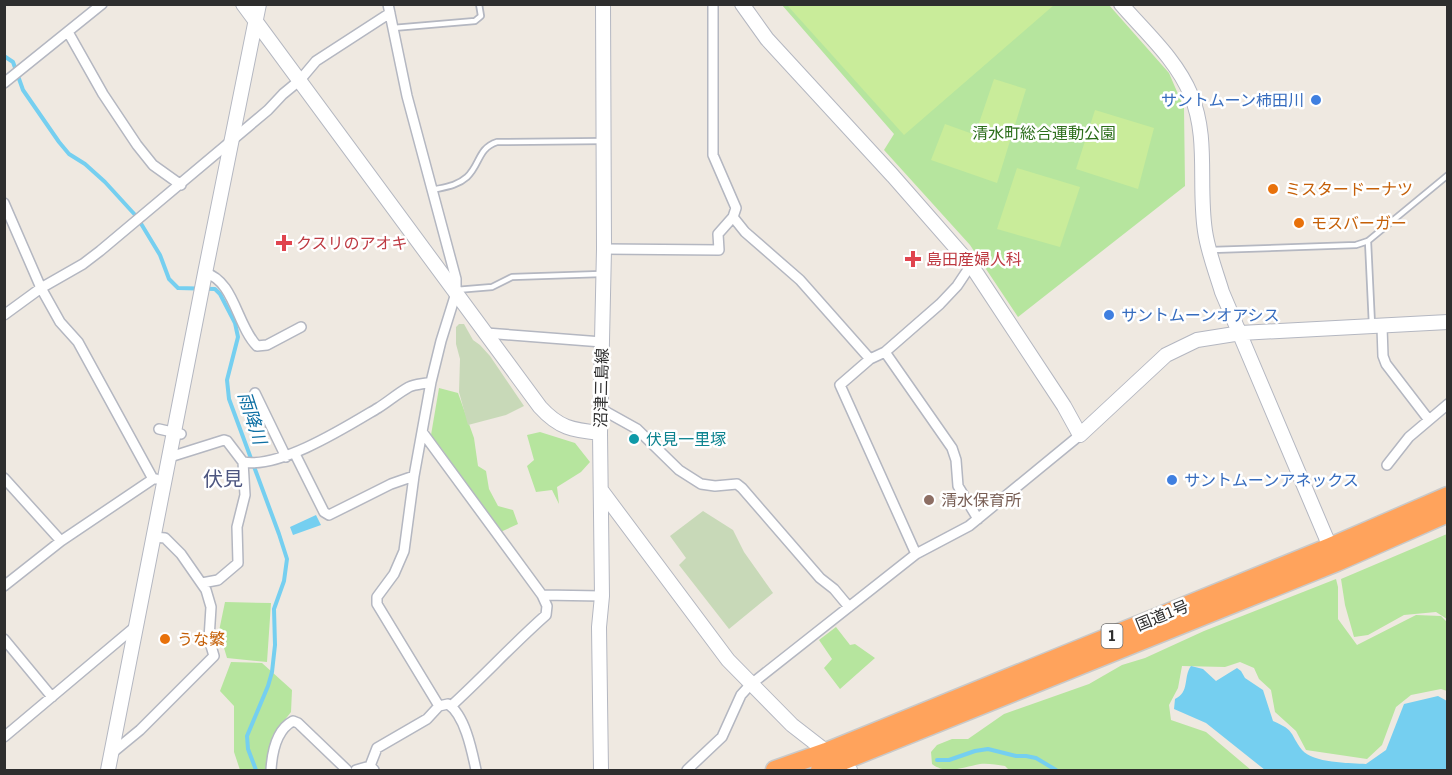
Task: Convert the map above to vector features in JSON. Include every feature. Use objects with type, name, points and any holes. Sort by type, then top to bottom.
[{"type":"highway","name":"国道1号","points":[[1333,555],[1448,496]]},
{"type":"highway","name":"国道1号","points":[[820,771],[1333,555],[1448,513]]},
{"type":"highway","name":"国道1号","points":[[775,771],[839,762]]},
{"type":"street","points":[[4,82],[102,4]]},
{"type":"street","points":[[243,4],[540,407],[555,422],[566,428],[600,433]]},
{"type":"street","points":[[108,771],[153,537],[159,479],[170,457],[260,4]]},
{"type":"street","name":"沼津三島線","points":[[601,771],[599,627],[602,596],[600,433],[604,274],[603,4]]},
{"type":"street","points":[[604,249],[719,250],[718,234],[733,217],[736,208],[713,155],[713,4]]},
{"type":"street","points":[[742,4],[766,39],[893,176],[971,265],[1064,406],[1080,435]]},
{"type":"street","points":[[1121,4],[1177,67],[1191,95],[1201,124],[1204,229],[1208,249],[1222,292],[1333,555]]},
{"type":"street","points":[[4,315],[41,288],[83,264],[231,142],[300,80],[316,61],[389,9],[407,96],[456,279],[456,292],[431,382],[414,476],[404,551],[394,574],[376,597],[377,604],[439,706]]},
{"type":"street","points":[[68,32],[136,146],[153,165],[181,185]]},
{"type":"street","points":[[4,202],[7,216],[60,322],[78,342],[159,479]]},
{"type":"street","points":[[733,217],[745,232],[800,280],[870,359]]},
{"type":"street","points":[[916,554],[840,385],[870,359],[885,352],[940,304],[957,286],[971,265]]},
{"type":"street","points":[[205,273],[214,276],[223,286],[248,335],[257,346],[267,345],[300,327]]},
{"type":"street","points":[[687,771],[723,737],[741,695],[750,685],[916,554],[978,519],[1080,435],[1166,355],[1197,340],[1241,333],[1448,322]]},
{"type":"street","points":[[1377,327],[1386,364],[1429,420]]},
{"type":"street","points":[[486,333],[602,342]]},
{"type":"street","points":[[885,352],[952,448],[956,460],[958,486],[978,519]]},
{"type":"street","points":[[170,457],[224,440],[243,462],[269,461],[290,455],[378,408],[410,387],[431,382]]},
{"type":"street","points":[[255,393],[324,512],[329,515],[391,484],[414,476]]},
{"type":"street","points":[[1387,465],[1403,443],[1448,404]]},
{"type":"street","points":[[601,409],[637,429],[679,470],[700,484],[707,486],[737,484],[820,578],[834,589],[849,607]]},
{"type":"street","points":[[159,429],[181,434]]},
{"type":"street","points":[[423,433],[542,595],[547,606],[546,615],[515,641],[452,706]]},
{"type":"street","points":[[202,583],[218,580],[238,563],[237,527],[245,495],[243,462]]},
{"type":"street","points":[[4,477],[61,541]]},
{"type":"street","points":[[4,586],[61,541],[159,479]]},
{"type":"street","points":[[601,489],[728,660],[750,685],[792,725],[839,762]]},
{"type":"street","points":[[112,753],[140,730],[214,656],[209,639],[210,601],[202,583],[181,554],[165,538],[153,537]]},
{"type":"street","points":[[542,595],[602,596]]},
{"type":"street","points":[[4,736],[136,626]]},
{"type":"street","points":[[4,639],[52,697]]},
{"type":"street","points":[[356,771],[372,768],[377,748],[427,719],[439,706],[445,704],[452,706],[462,723],[471,747],[476,771]]},
{"type":"street","points":[[271,771],[276,742],[284,727],[293,721],[298,723],[347,771]]},
{"type":"lane","points":[[393,28],[475,21],[481,16],[478,4]]},
{"type":"lane","points":[[432,190],[454,185],[466,178],[484,149],[497,142],[603,141]]},
{"type":"lane","points":[[1208,249],[1356,245],[1368,241],[1448,175]]},
{"type":"lane","points":[[1368,241],[1377,327]]},
{"type":"lane","points":[[456,292],[492,287],[512,277],[604,274]]},
{"type":"green space","name":"清水町総合運動公園","points":[[782,5],[1109,5],[1169,73],[1184,108],[1185,186],[1018,317],[970,245],[884,150],[894,134]]},
{"type":"green space","points":[[787,5],[1054,5],[904,135]]},
{"type":"green space","points":[[994,79],[1026,89],[997,183],[931,160],[945,124],[970,133],[977,129]]},
{"type":"green space","points":[[1095,110],[1154,128],[1138,189],[1076,169]]},
{"type":"green space","points":[[1017,168],[1080,187],[1060,247],[997,229]]},
{"type":"green space","points":[[464,324],[473,340],[490,356],[524,406],[506,415],[468,425],[459,392],[460,359],[456,344],[456,327]]},
{"type":"green space","points":[[439,388],[458,393],[474,438],[478,466],[486,471],[489,489],[498,506],[513,510],[518,524],[496,534],[431,435]]},
{"type":"green space","points":[[540,432],[575,443],[590,462],[581,472],[557,487],[559,504],[552,490],[536,492],[527,466],[534,460],[527,435]]},
{"type":"green space","points":[[703,511],[733,530],[744,552],[773,593],[729,629],[679,565],[686,558],[670,536]]},
{"type":"green space","points":[[1447,534],[1447,619],[1436,612],[1404,615],[1368,635],[1354,637],[1341,579]]},
{"type":"green space","points":[[1336,579],[1338,619],[1357,645],[1416,615],[1441,616],[1447,622],[1447,691],[1441,689],[1411,695],[1396,707],[1382,745],[1367,759],[1306,750],[1296,731],[1275,712],[1271,690],[1259,679],[1254,668],[1240,662],[1225,667],[1182,666],[1178,688],[1169,705],[1171,720],[1206,732],[1251,770],[1009,770],[1005,766],[980,764],[949,770],[932,764],[931,752],[937,745],[952,739],[968,739],[1004,714],[1089,684],[1122,665],[1145,658],[1204,631]]},
{"type":"green space","points":[[225,602],[271,603],[267,662],[227,658],[219,631]]},
{"type":"green space","points":[[836,627],[850,645],[855,644],[875,658],[840,689],[824,668],[832,659],[819,640]]},
{"type":"green space","points":[[231,662],[262,663],[292,690],[291,712],[273,735],[266,770],[240,770],[234,752],[234,706],[220,691]]},
{"type":"water","points":[[316,515],[321,525],[293,535],[290,527]]},
{"type":"water","points":[[1191,666],[1203,669],[1216,681],[1237,668],[1245,678],[1263,690],[1273,721],[1289,730],[1302,750],[1314,758],[1332,762],[1366,764],[1386,750],[1404,704],[1438,696],[1447,701],[1447,770],[1265,770],[1206,723],[1174,709],[1175,699],[1185,688]]},
{"type":"waterway","name":"雨降川","points":[[4,56],[13,62],[23,90],[59,142],[69,154],[85,164],[105,182],[137,217],[160,255],[169,279],[178,288],[215,289],[235,323],[238,337],[227,380],[229,399],[287,559],[284,581],[274,609],[275,645],[272,672],[247,736],[248,749],[256,770]]},
{"type":"waterway","points":[[937,760],[949,760],[988,749],[1036,758],[1056,770]]},
{"type":"place","name":"サントムーン柿田川","points":[[1316,100]]},
{"type":"place","name":"ミスタードーナツ","points":[[1273,189]]},
{"type":"place","name":"モスバーガー","points":[[1299,223]]},
{"type":"place","name":"クスリのアオキ","points":[[284,243]]},
{"type":"place","name":"島田産婦人科","points":[[913,259]]},
{"type":"place","name":"サントムーンオアシス","points":[[1109,315]]},
{"type":"place","name":"伏見一里塚","points":[[634,439]]},
{"type":"place","name":"サントムーンアネックス","points":[[1172,480]]},
{"type":"place","name":"清水保育所","points":[[929,500]]},
{"type":"place","name":"うな繁","points":[[165,639]]},
{"type":"district","name":"伏見","points":[[223,479]]}]
